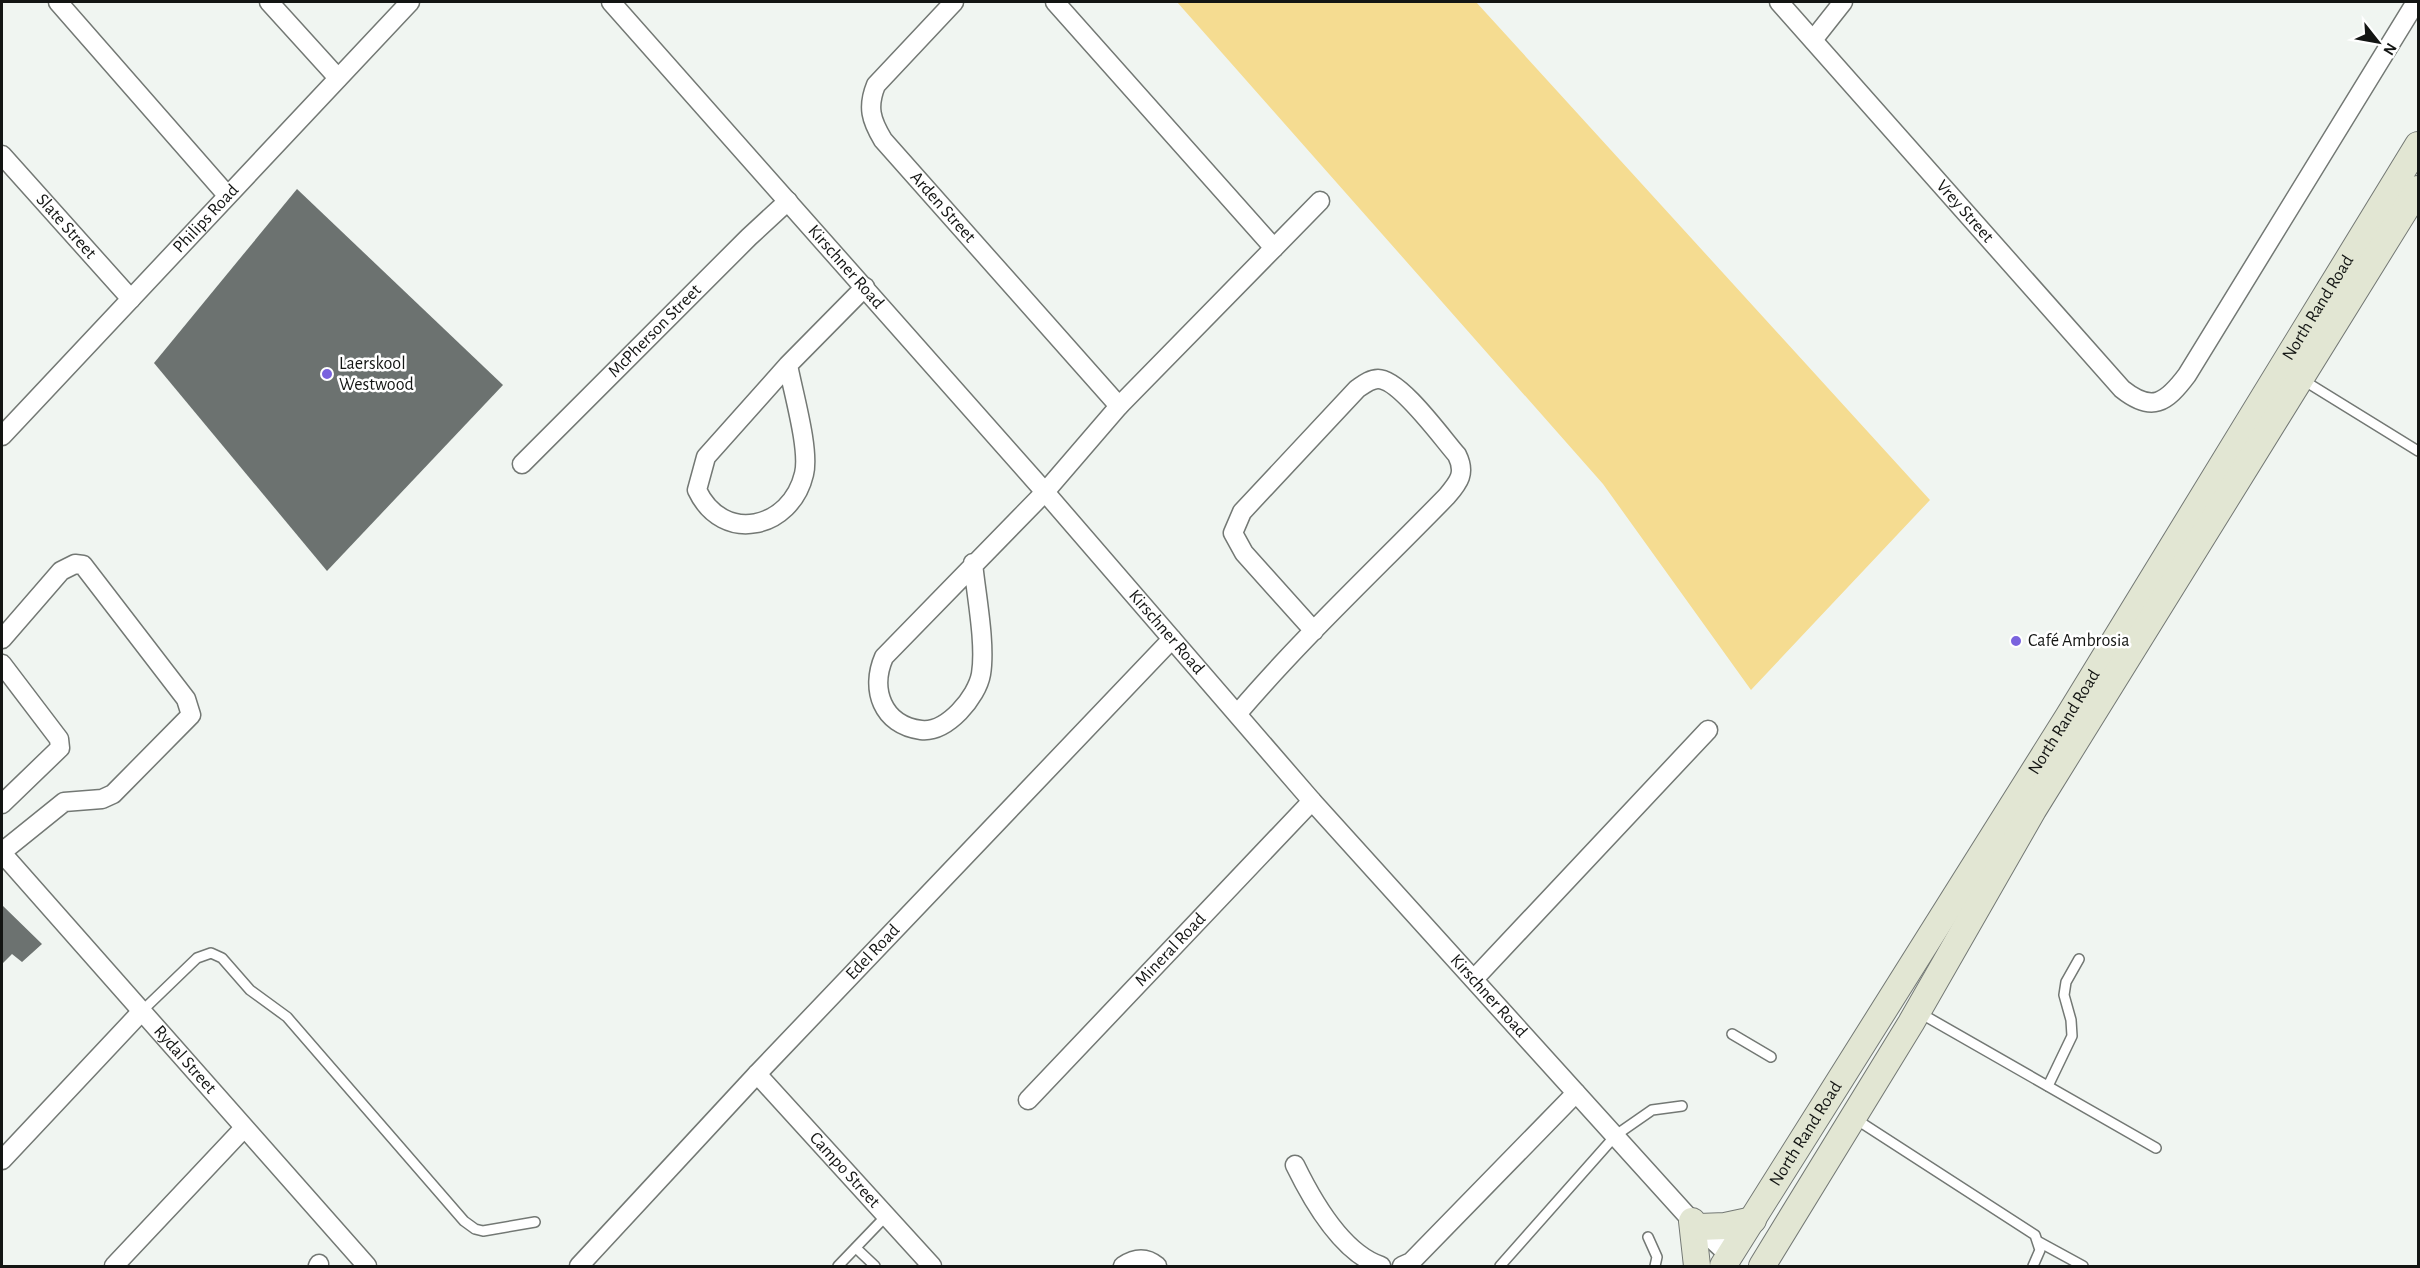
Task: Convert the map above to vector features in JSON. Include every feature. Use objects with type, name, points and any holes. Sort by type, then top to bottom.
[{"type":"main road","name":"North Rand Road","points":[[1727,1261],[2068,717],[2418,146]]},
{"type":"main road","name":"North Rand Road","points":[[1762,1266],[1854,1118],[2033,810],[2418,189]]},
{"type":"main road","points":[[1727,1261],[1749,1254],[1765,1238],[1829,1138],[1914,1017]]},
{"type":"main road","points":[[1697,1266],[1696,1224],[1725,1226],[1753,1220]]},
{"type":"street","points":[[58,2],[228,195]]},
{"type":"street","points":[[269,2],[338,78]]},
{"type":"street","name":"Philips Road","points":[[2,436],[410,2]]},
{"type":"street","name":"Kirschner Road","points":[[611,2],[1045,492],[1312,801],[1616,1135],[1727,1261]]},
{"type":"street","name":"Arden Street","points":[[954,2],[876,85],[870,99],[870,114],[874,126],[883,140],[1119,406]]},
{"type":"street","points":[[1055,2],[1274,248]]},
{"type":"street","name":"Vrey Street","points":[[1779,2],[2122,389],[2134,399],[2148,404],[2162,402],[2174,393],[2187,375],[2416,2]]},
{"type":"street","points":[[1813,40],[1844,2]]},
{"type":"street","name":"Slate Street","points":[[2,155],[131,299]]},
{"type":"street","name":"McPherson Street","points":[[522,464],[749,237],[788,201]]},
{"type":"street","points":[[973,563],[981,674],[975,692],[960,710],[941,725],[922,730],[909,726],[894,717],[882,704],[877,688],[877,673],[884,657],[973,563],[1045,492],[1119,406],[1320,201]]},
{"type":"street","points":[[788,365],[805,455],[804,474],[798,489],[778,512],[753,526],[738,526],[723,521],[712,513],[697,490],[706,457],[788,365],[865,287]]},
{"type":"street","points":[[1238,713],[1269,677],[1447,496],[1462,474],[1462,466],[1457,455],[1403,394],[1385,380],[1376,379],[1357,389],[1242,512],[1235,524],[1233,533],[1244,553],[1314,631]]},
{"type":"street","points":[[2,639],[61,571],[75,564],[83,566],[186,699],[191,715],[113,794],[102,799],[64,802],[2,853]]},
{"type":"street","name":"Edel Road","points":[[579,1266],[757,1074],[1172,639]]},
{"type":"street","points":[[2,664],[59,739],[60,748],[44,766],[2,804]]},
{"type":"street","points":[[1474,979],[1708,730]]},
{"type":"street","name":"Mineral Road","points":[[1028,1100],[1312,801]]},
{"type":"street","name":"Rydal Street","points":[[2,853],[366,1266]]},
{"type":"street","points":[[2,1160],[141,1011]]},
{"type":"street","name":"Campo Street","points":[[757,1074],[932,1266]]},
{"type":"street","points":[[1402,1266],[1411,1262],[1576,1093]]},
{"type":"street","points":[[114,1266],[244,1128]]},
{"type":"street","points":[[1295,1165],[1321,1214],[1362,1256],[1381,1266]]},
{"type":"street","points":[[1123,1266],[1144,1259],[1157,1266]]},
{"type":"lane","points":[[2301,378],[2418,451]]},
{"type":"lane","points":[[141,1011],[197,958],[211,953],[222,958],[250,990],[287,1017],[464,1221],[475,1229],[483,1231],[535,1222]]},
{"type":"lane","points":[[2048,1086],[2072,1036],[2071,1020],[2064,994],[2066,982],[2079,959]]},
{"type":"lane","points":[[1914,1017],[2048,1086],[2156,1148]]},
{"type":"lane","points":[[1732,1034],[1771,1057]]},
{"type":"lane","points":[[1504,1266],[1616,1135],[1652,1110],[1682,1106]]},
{"type":"lane","points":[[1854,1118],[2035,1235],[2040,1250],[2033,1266]]},
{"type":"lane","points":[[838,1266],[887,1215]]},
{"type":"lane","points":[[1648,1237],[1657,1257],[1655,1266]]},
{"type":"lane","points":[[2039,1242],[2083,1266]]},
{"type":"lane","points":[[856,1248],[875,1266]]},
{"type":"shaded area","points":[[1177,2],[1476,2],[1930,500],[1751,690],[1603,484]]},
{"type":"building","name":"Laerskool Westwood","points":[[297,189],[503,385],[327,571],[154,363]]},
{"type":"building","points":[[2,905],[42,944],[22,962],[12,954],[2,964]]},
{"type":"place","name":"Laerskool Westwood","points":[[327,374]]},
{"type":"place","name":"Café Ambrosia","points":[[2016,641]]}]
